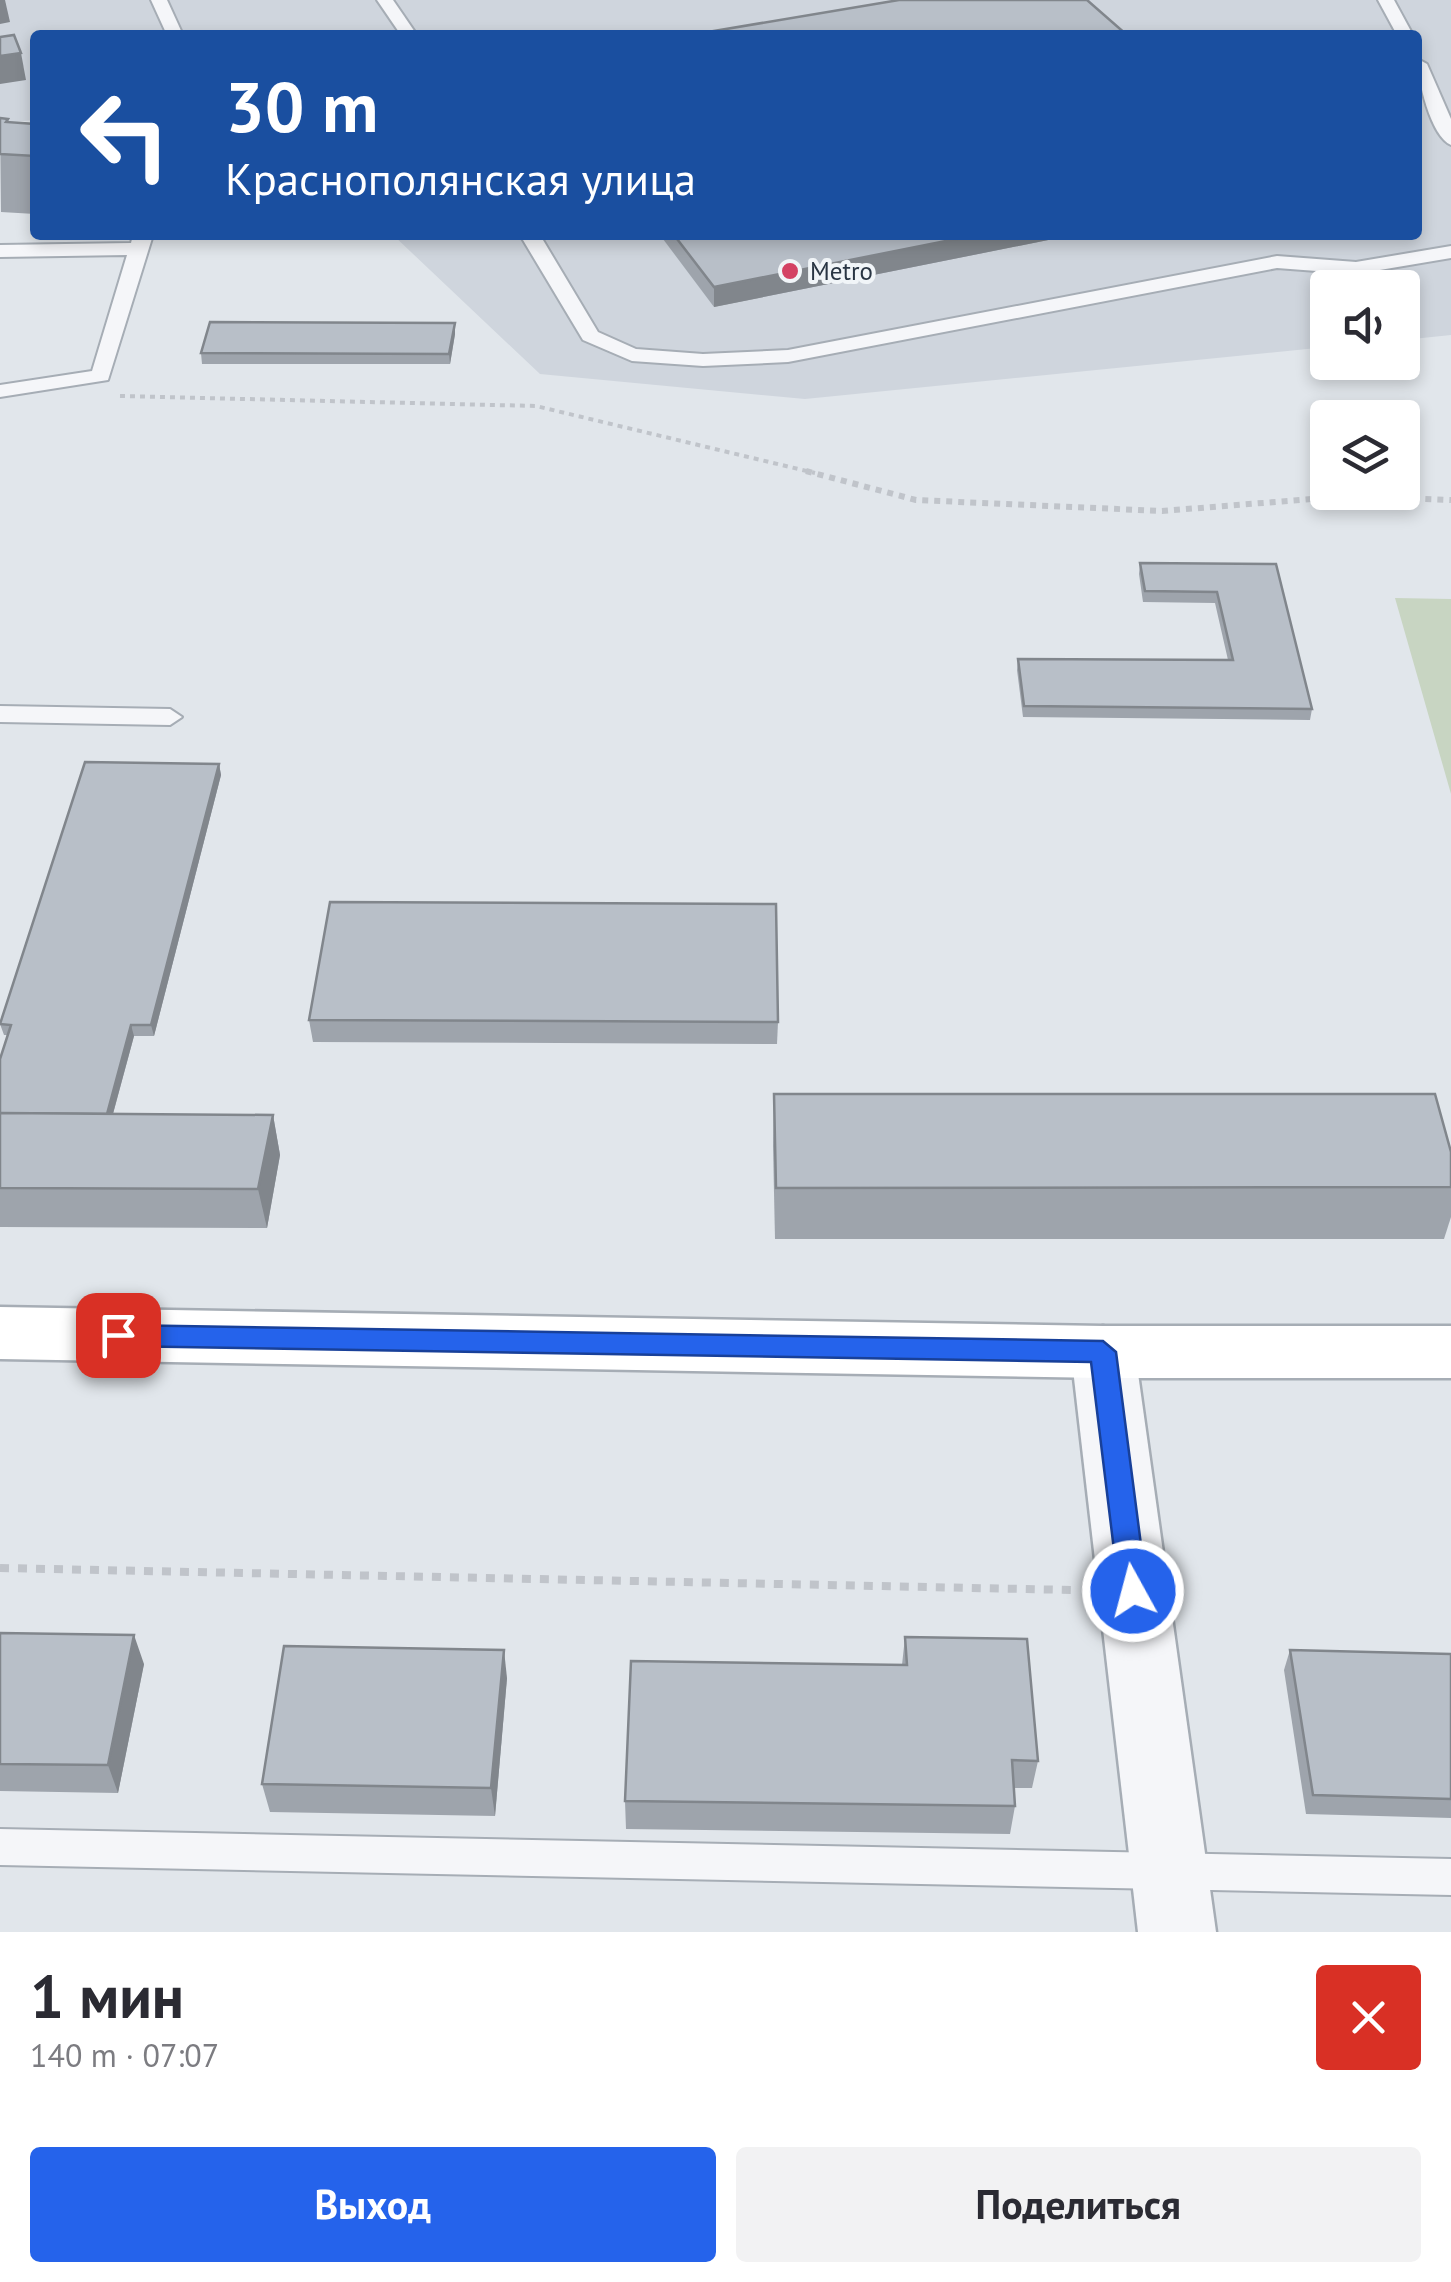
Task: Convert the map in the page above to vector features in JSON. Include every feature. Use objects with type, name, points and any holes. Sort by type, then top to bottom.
[{"type":"main road","points":[[0,1333],[1103,1352],[1451,1352]]},
{"type":"street","points":[[1103,1352],[1173,1901]]},
{"type":"lane","points":[[159,0],[173,30]]},
{"type":"lane","points":[[386,0],[405,30]]},
{"type":"lane","points":[[1386,0],[1402,30]]},
{"type":"lane","points":[[1422,73],[1451,140]]},
{"type":"lane","points":[[533,240],[590,336],[632,355],[703,360],[788,356],[1276,262],[1356,268],[1451,252]]},
{"type":"lane","points":[[0,251],[141,242],[101,376],[0,390]]},
{"type":"lane","points":[[0,714],[170,718]]},
{"type":"lane","points":[[0,1847],[1173,1901],[1451,1877]]},
{"type":"path","points":[[101,376],[122,398],[536,406],[674,436],[916,500],[1162,511],[1350,496],[1451,500]]},
{"type":"path","points":[[0,1568],[1133,1591]]},
{"type":"shaded area","points":[[0,0],[1451,0],[1451,335],[1420,338],[1420,270],[1310,270],[1310,349],[805,399],[540,374],[398,240],[1422,240],[1422,30],[30,30],[30,120],[0,123]]},
{"type":"green space","points":[[1395,598],[1451,599],[1451,794]]},
{"type":"building","points":[[899,0],[1087,0],[1121,30],[720,30]]},
{"type":"building","points":[[14,35],[21,53],[0,56],[0,37]]},
{"type":"building","points":[[0,118],[30,124],[30,156],[0,154]]},
{"type":"building","points":[[678,240],[951,240],[714,287]]},
{"type":"building","points":[[210,322],[455,323],[449,354],[201,353]]},
{"type":"building","points":[[1140,563],[1276,564],[1312,709],[1024,706],[1018,659],[1233,660],[1217,592],[1145,591]]},
{"type":"building","points":[[85,762],[219,764],[151,1025],[131,1025],[107,1114],[0,1113],[0,1059],[11,1025],[0,1024]]},
{"type":"building","points":[[330,902],[776,904],[778,1022],[309,1020]]},
{"type":"building","points":[[774,1094],[1435,1094],[1451,1152],[1451,1187],[776,1188]]},
{"type":"building","points":[[0,1113],[273,1115],[258,1189],[0,1188]]},
{"type":"building","points":[[0,1633],[134,1635],[108,1765],[0,1764]]},
{"type":"building","points":[[905,1637],[1027,1639],[1038,1761],[1012,1760],[1015,1806],[625,1801],[631,1661],[907,1665]]},
{"type":"building","points":[[284,1646],[504,1650],[491,1788],[262,1784]]},
{"type":"building","points":[[1290,1650],[1451,1654],[1451,1799],[1313,1795]]},
{"type":"place","name":"Metro","points":[[790,271]]},
{"type":"route","points":[[118,1335],[1103,1352],[1133,1591]]}]
